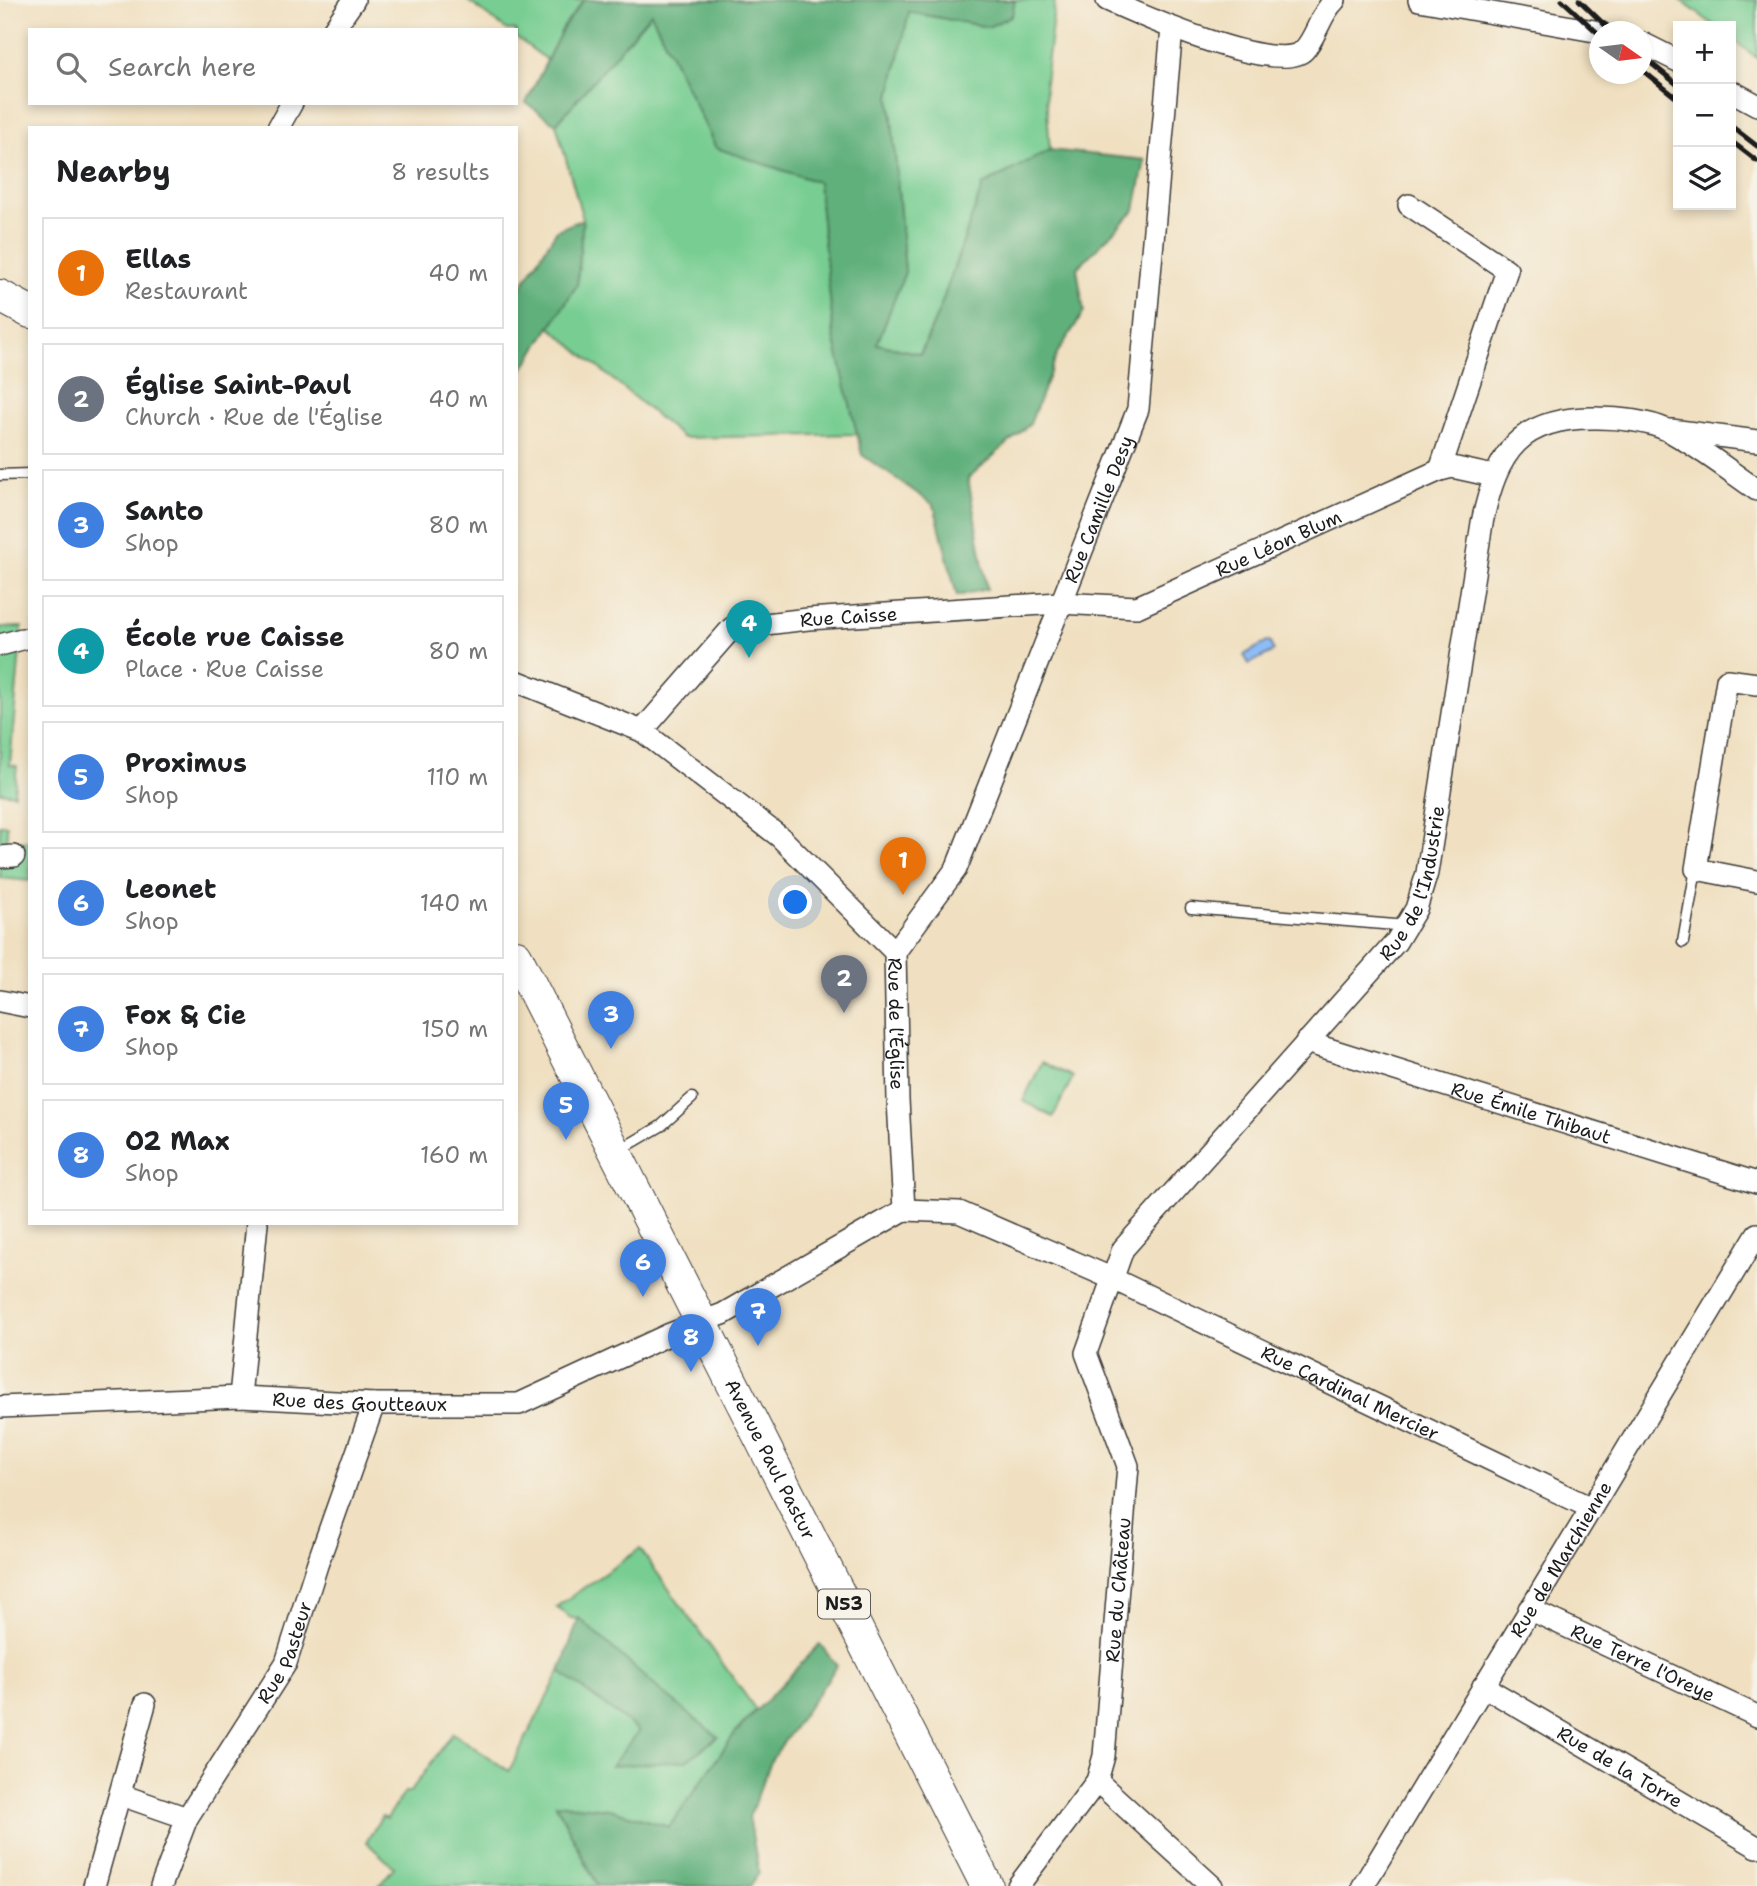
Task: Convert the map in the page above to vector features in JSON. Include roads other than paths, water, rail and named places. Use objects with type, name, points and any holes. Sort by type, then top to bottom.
[{"type":"main road","points":[[0,296],[28,311]]},
{"type":"main road","name":"Avenue Paul Pastur","points":[[518,960],[987,1886]]},
{"type":"street","points":[[1107,0],[1172,28],[1269,57],[1291,58],[1304,51],[1335,0]]},
{"type":"street","points":[[1419,0],[1589,30]]},
{"type":"street","points":[[334,28],[345,4]]},
{"type":"street","name":"Rue Camille Desy","points":[[895,952],[956,869],[1138,409],[1172,28]]},
{"type":"street","points":[[1652,48],[1673,58]]},
{"type":"street","points":[[1736,94],[1757,105]]},
{"type":"street","points":[[279,126],[291,105]]},
{"type":"street","points":[[1409,205],[1507,270],[1440,470]]},
{"type":"street","name":"Rue de l'Industrie","points":[[1111,1278],[1123,1249],[1396,942],[1407,926],[1427,873],[1482,523],[1493,476],[1514,446],[1531,430],[1549,421],[1575,417],[1614,418],[1665,429],[1757,490]]},
{"type":"street","points":[[1665,429],[1757,441]]},
{"type":"street","name":"Rue Léon Blum","points":[[1059,603],[1137,607],[1440,470],[1452,467],[1493,476]]},
{"type":"street","name":"Rue Caisse","points":[[642,731],[732,628],[808,619],[1059,603]]},
{"type":"street","points":[[0,645],[26,639]]},
{"type":"street","points":[[1757,684],[1727,680],[1696,869],[1757,881]]},
{"type":"street","name":"Rue de l'Église","points":[[518,682],[642,731],[780,837],[895,952],[904,1210]]},
{"type":"street","points":[[0,1001],[28,1007]]},
{"type":"street","name":"Rue Émile Thibaut","points":[[1306,1042],[1757,1183]]},
{"type":"street","points":[[701,1322],[723,1314],[904,1210],[959,1212],[1111,1278]]},
{"type":"street","points":[[240,1397],[257,1225]]},
{"type":"street","name":"Rue de Marchienne","points":[[1363,1886],[1589,1507],[1757,1234]]},
{"type":"street","name":"Rue Cardinal Mercier","points":[[1111,1278],[1589,1507]]},
{"type":"street","name":"Rue du Château","points":[[1018,1886],[1097,1780],[1104,1756],[1128,1466],[1086,1353],[1111,1278]]},
{"type":"street","name":"Rue des Goutteaux","points":[[0,1407],[240,1397],[374,1404],[519,1404],[701,1322]]},
{"type":"street","name":"Rue Pasteur","points":[[161,1886],[187,1818],[286,1663],[317,1564],[374,1404]]},
{"type":"street","name":"Rue Terre l'Oreye","points":[[1529,1609],[1757,1716]]},
{"type":"street","name":"Rue de la Torre","points":[[1483,1686],[1757,1847]]},
{"type":"street","points":[[94,1886],[145,1704]]},
{"type":"street","points":[[1097,1780],[1212,1886]]},
{"type":"street","points":[[121,1795],[187,1818]]},
{"type":"lane","points":[[0,475],[28,474]]},
{"type":"lane","points":[[1683,942],[1696,869]]},
{"type":"lane","points":[[1191,908],[1407,926]]},
{"type":"lane","points":[[616,1152],[661,1126],[692,1098]]},
{"type":"water","points":[[1269,641],[1274,651],[1249,664],[1244,655]]},
{"type":"railway","points":[[1562,0],[1589,25]]},
{"type":"railway","points":[[1579,0],[1601,21]]},
{"type":"railway","points":[[1652,64],[1677,84]]},
{"type":"railway","points":[[1652,78],[1673,95]]},
{"type":"railway","points":[[1736,130],[1757,146]]},
{"type":"railway","points":[[1736,145],[1757,161]]},
{"type":"place","name":"École rue Caisse","points":[[749,658]]},
{"type":"place","name":"Ellas","points":[[903,895]]},
{"type":"place","name":"Église Saint-Paul","points":[[844,1013]]},
{"type":"place","name":"Santo","points":[[611,1049]]},
{"type":"place","name":"Proximus","points":[[566,1140]]},
{"type":"place","name":"Leonet","points":[[643,1297]]},
{"type":"place","name":"Fox & Cie","points":[[758,1346]]},
{"type":"place","name":"O2 Max","points":[[691,1372]]}]
